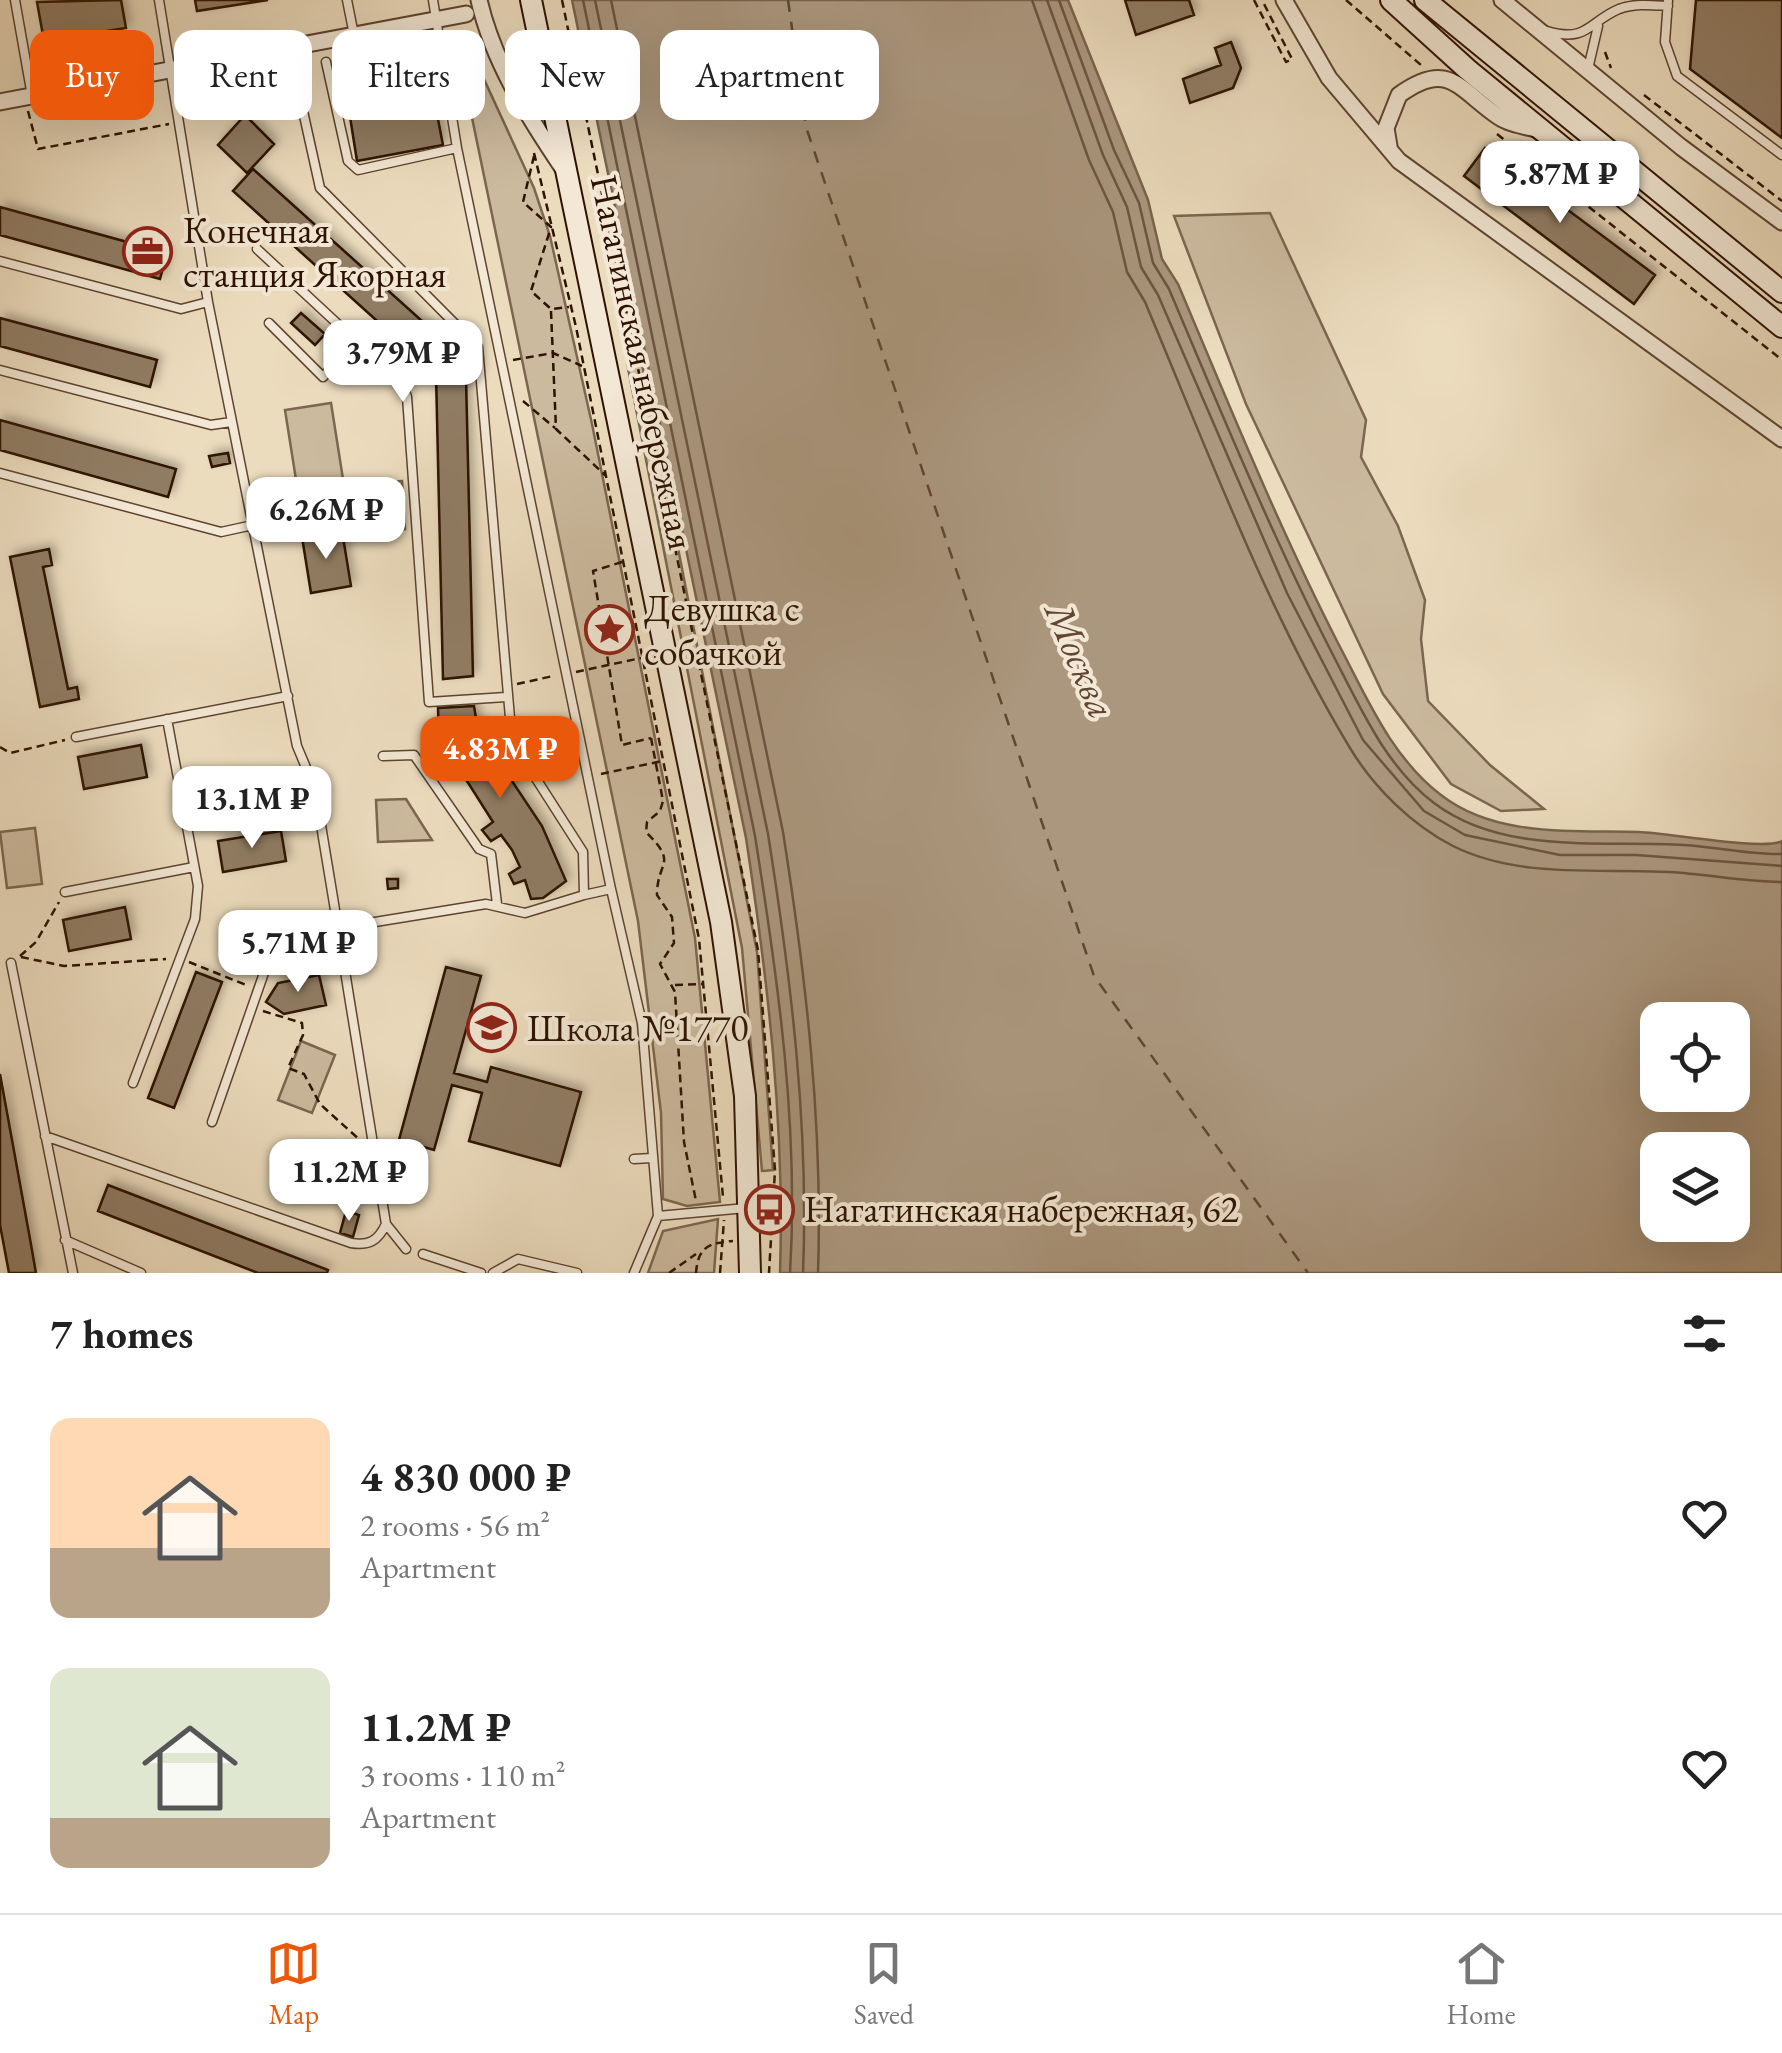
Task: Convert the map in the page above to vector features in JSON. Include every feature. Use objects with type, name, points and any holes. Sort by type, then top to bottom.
[{"type":"street","points":[[479,0],[486,32]]},
{"type":"street","name":"Нагатинская набережная","points":[[531,0],[538,30]]},
{"type":"street","points":[[1284,0],[1329,78],[1390,150],[1782,438]]},
{"type":"street","points":[[1392,0],[1542,130],[1782,327]]},
{"type":"street","points":[[1425,0],[1782,292]]},
{"type":"street","points":[[1502,0],[1681,147],[1782,222]]},
{"type":"street","points":[[386,30],[439,20],[467,7],[486,32],[505,70]]},
{"type":"street","points":[[154,74],[174,70]]},
{"type":"street","points":[[1390,150],[1386,128],[1399,95],[1435,77],[1451,79],[1503,120],[1542,130]]},
{"type":"street","points":[[531,120],[570,179]]},
{"type":"street","name":"Нагатинская набережная","points":[[557,120],[721,922],[745,1096],[750,1273]]},
{"type":"lane","points":[[14,0],[30,85]]},
{"type":"lane","points":[[159,0],[231,422],[297,746],[315,790],[386,1224],[406,1249]]},
{"type":"lane","points":[[347,0],[353,30]]},
{"type":"lane","points":[[433,0],[457,148],[642,1023],[658,1216],[634,1273]]},
{"type":"lane","points":[[1538,28],[1568,38],[1598,26],[1614,11],[1635,4],[1668,3],[1665,42],[1677,76],[1782,155]]},
{"type":"lane","points":[[1588,69],[1598,26]]},
{"type":"lane","points":[[326,62],[348,161],[358,170],[457,148]]},
{"type":"lane","points":[[304,120],[320,188],[478,347],[512,741],[583,852],[584,895]]},
{"type":"lane","points":[[257,249],[400,382],[407,397],[429,702],[506,692]]},
{"type":"lane","points":[[0,261],[181,309],[208,302]]},
{"type":"lane","points":[[269,324],[323,378],[356,340]]},
{"type":"lane","points":[[0,370],[210,425],[231,422]]},
{"type":"lane","points":[[0,473],[220,532],[253,525]]},
{"type":"lane","points":[[76,738],[288,696]]},
{"type":"lane","points":[[133,1083],[195,919],[194,867],[167,719]]},
{"type":"lane","points":[[383,756],[414,755],[479,849],[492,854],[496,904]]},
{"type":"lane","points":[[65,892],[194,867]]},
{"type":"lane","points":[[338,928],[496,904],[525,912],[611,889]]},
{"type":"lane","points":[[212,1122],[265,970],[277,961],[342,954]]},
{"type":"lane","points":[[11,963],[73,1273]]},
{"type":"lane","points":[[45,1136],[350,1243],[365,1245],[380,1238],[386,1224]]},
{"type":"lane","points":[[634,1159],[652,1158]]},
{"type":"lane","points":[[658,1216],[750,1208]]},
{"type":"lane","points":[[66,1240],[141,1273]]},
{"type":"lane","points":[[423,1254],[481,1273]]},
{"type":"lane","points":[[493,1273],[518,1260],[576,1273]]},
{"type":"path","points":[[562,0],[758,950],[775,1170],[769,1273]]},
{"type":"path","points":[[1254,0],[1286,62],[1292,59],[1262,0]]},
{"type":"path","points":[[1346,0],[1428,70]]},
{"type":"path","points":[[1602,40],[1611,68],[1622,78]]},
{"type":"path","points":[[1634,87],[1782,201]]},
{"type":"path","points":[[7,106],[28,108],[38,149],[184,120]]},
{"type":"path","points":[[1486,124],[1782,360]]},
{"type":"path","points":[[551,227],[522,202],[535,155],[584,366],[699,939],[724,1210],[720,1273]]},
{"type":"path","points":[[551,227],[531,291],[551,309],[556,429]]},
{"type":"path","points":[[551,309],[571,307]]},
{"type":"path","points":[[501,362],[553,353],[584,366]]},
{"type":"path","points":[[506,387],[606,476]]},
{"type":"path","points":[[624,562],[593,571],[606,665],[622,745],[658,736]]},
{"type":"path","points":[[580,671],[642,658]]},
{"type":"path","points":[[506,692],[566,673]]},
{"type":"path","points":[[0,746],[10,753],[76,738]]},
{"type":"path","points":[[651,738],[663,801],[660,811],[647,822],[646,832],[663,849],[667,863],[657,896],[674,926],[672,950],[660,964],[672,985],[684,1142],[699,1212]]},
{"type":"path","points":[[588,777],[663,761]]},
{"type":"path","points":[[11,963],[36,942],[65,892]]},
{"type":"path","points":[[19,956],[64,966],[180,959],[258,989]]},
{"type":"path","points":[[672,985],[703,984]]},
{"type":"path","points":[[252,1007],[302,1024],[304,1034],[288,1068],[304,1074],[320,1104],[372,1150]]},
{"type":"path","points":[[668,1273],[705,1246],[722,1242]]},
{"type":"path","points":[[696,1273],[698,1252]]},
{"type":"shaded area","points":[[485,81],[534,188],[550,236],[592,424],[695,938],[720,1202],[687,1206],[663,1199],[661,1113],[638,921],[472,120],[485,120]]},
{"type":"shaded area","points":[[1270,213],[1366,420],[1361,457],[1398,526],[1425,600],[1421,639],[1428,701],[1490,765],[1544,809],[1501,811],[1451,784],[1383,694],[1246,404],[1174,216]]},
{"type":"shaded area","points":[[641,359],[757,952],[773,1170],[762,1171],[742,948],[627,363]]},
{"type":"shaded area","points":[[331,403],[343,479],[297,486],[285,410]]},
{"type":"shaded area","points":[[402,481],[405,529],[363,532],[360,483]]},
{"type":"shaded area","points":[[406,799],[432,840],[378,842],[376,800]]},
{"type":"shaded area","points":[[35,828],[42,884],[7,888],[0,832]]},
{"type":"shaded area","points":[[301,1041],[335,1055],[312,1113],[278,1100]]},
{"type":"shaded area","points":[[718,1219],[714,1273],[648,1273],[663,1231]]},
{"type":"water","name":"Москва","points":[[572,0],[1068,0],[1148,200],[1162,259],[1178,284],[1317,601],[1371,706],[1408,763],[1441,795],[1463,809],[1511,825],[1563,831],[1653,833],[1736,843],[1782,841],[1782,1273],[780,1273],[780,1164],[761,946],[746,838],[597,120],[640,120],[640,30],[578,30]]},
{"type":"building","points":[[121,0],[126,28],[42,30],[37,2]]},
{"type":"building","points":[[195,0],[268,0],[197,11]]},
{"type":"building","points":[[1125,0],[1189,0],[1194,15],[1136,35]]},
{"type":"building","points":[[1696,0],[1782,0],[1782,138],[1690,69]]},
{"type":"building","points":[[1231,42],[1241,68],[1233,88],[1190,103],[1183,79],[1221,65],[1215,48]]},
{"type":"building","points":[[240,120],[250,120],[274,144],[247,173],[218,145]]},
{"type":"building","points":[[351,120],[438,120],[443,145],[357,161]]},
{"type":"building","points":[[1485,148],[1655,275],[1634,304],[1464,176]]},
{"type":"building","points":[[253,169],[452,348],[466,378],[473,676],[443,679],[436,374],[233,191]]},
{"type":"building","points":[[0,207],[167,253],[160,279],[0,235]]},
{"type":"building","points":[[301,313],[325,334],[315,345],[291,323]]},
{"type":"building","points":[[0,318],[157,360],[150,387],[0,346]]},
{"type":"building","points":[[0,420],[176,469],[168,497],[0,450]]},
{"type":"building","points":[[228,453],[230,463],[212,467],[209,456]]},
{"type":"building","points":[[342,531],[351,586],[311,593],[302,537]]},
{"type":"building","points":[[49,549],[52,565],[43,567],[68,689],[77,687],[79,699],[40,707],[10,557]]},
{"type":"building","points":[[474,706],[478,730],[542,826],[566,881],[543,898],[531,899],[525,880],[514,884],[509,874],[520,867],[512,850],[501,835],[491,841],[482,830],[493,822],[460,770],[449,778],[441,766],[452,757],[439,740],[438,708]]},
{"type":"building","points":[[141,745],[147,777],[84,789],[78,757]]},
{"type":"building","points":[[281,831],[286,861],[223,872],[218,841]]},
{"type":"building","points":[[387,879],[398,879],[398,888],[388,889]]},
{"type":"building","points":[[125,907],[131,939],[69,951],[63,920]]},
{"type":"building","points":[[446,967],[481,976],[454,1073],[487,1082],[491,1067],[581,1092],[560,1166],[469,1141],[482,1093],[452,1085],[434,1150],[399,1140]]},
{"type":"building","points":[[196,972],[222,982],[174,1108],[148,1098]]},
{"type":"building","points":[[319,975],[326,1005],[284,1014],[266,1002],[278,983]]},
{"type":"building","points":[[0,1074],[36,1273],[9,1273],[0,1225]]},
{"type":"building","points":[[108,1185],[328,1270],[327,1273],[258,1273],[98,1211]]},
{"type":"building","points":[[346,1211],[359,1215],[353,1237],[340,1233]]},
{"type":"ferry route","points":[[788,0],[806,127],[1094,976],[1308,1273]]},
{"type":"place","name":"Конечная станция Якорная","points":[[148,252]]},
{"type":"place","name":"Девушка с собачкой","points":[[609,630]]},
{"type":"place","name":"Школа №1770","points":[[492,1028]]},
{"type":"place","name":"Нагатинская набережная, 62","points":[[769,1209]]}]
